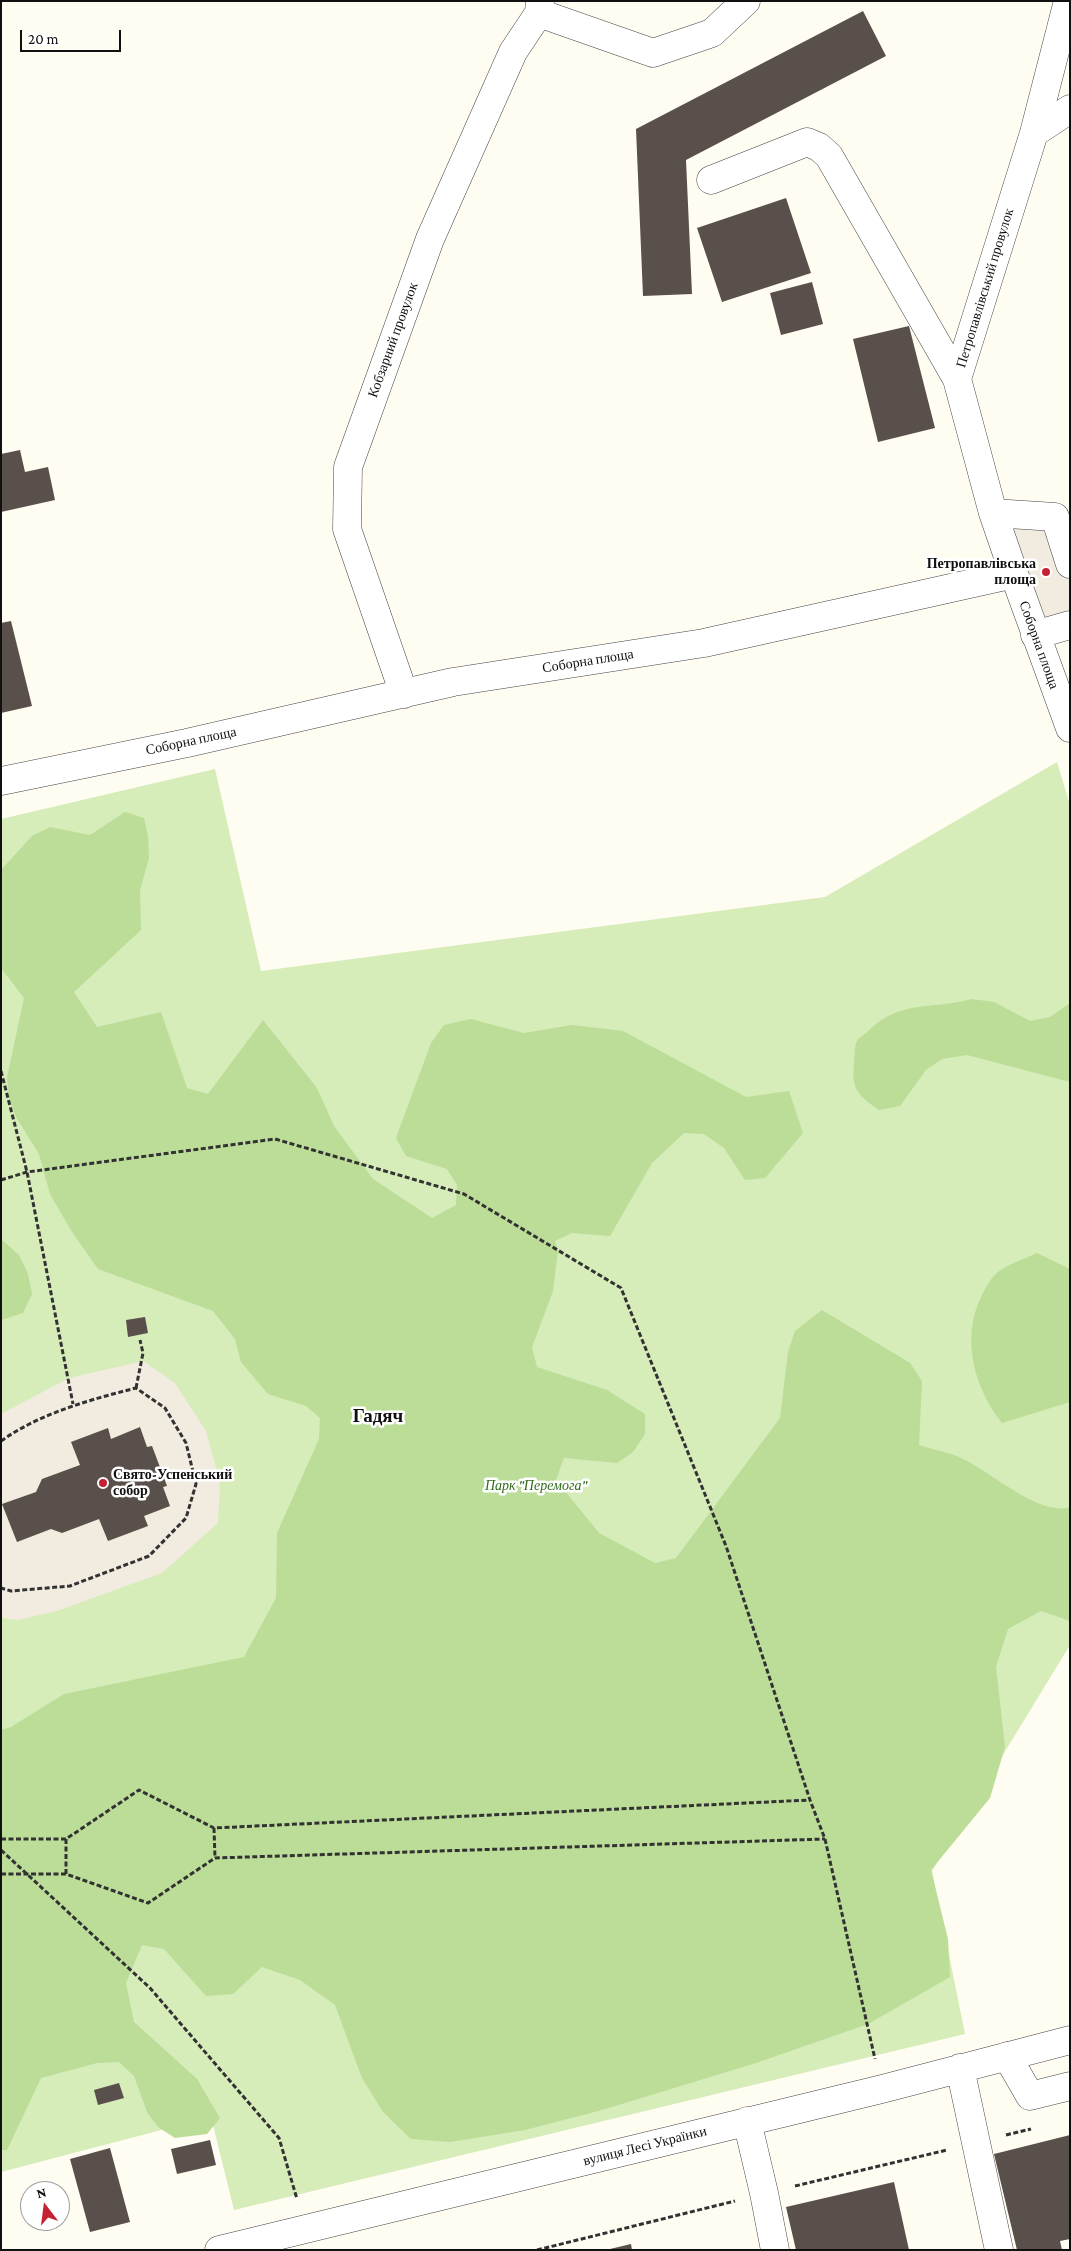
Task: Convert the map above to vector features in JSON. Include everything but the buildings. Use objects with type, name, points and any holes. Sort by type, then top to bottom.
[{"type":"street","points":[[540,7],[653,53],[712,33],[746,1]]},
{"type":"street","name":"Петропавлівський провулок","points":[[1014,574],[993,513],[957,379],[1034,133],[1068,1]]},
{"type":"street","name":"Кобзарний провулок","points":[[404,694],[347,529],[348,467],[430,239],[513,52],[540,7]]},
{"type":"street","points":[[1034,133],[1070,109]]},
{"type":"street","points":[[711,180],[807,142],[819,147],[829,156],[957,379]]},
{"type":"street","points":[[993,513],[1055,517],[1070,564]]},
{"type":"street","name":"Соборна площа","points":[[1,781],[187,743],[453,682],[704,643],[1014,574],[1070,728]]},
{"type":"street","points":[[1035,635],[1070,625]]},
{"type":"street","name":"вулиця Лесі Українки","points":[[219,2250],[882,2089],[1070,2040]]},
{"type":"street","points":[[1007,2056],[1030,2096],[1070,2086]]},
{"type":"street","points":[[960,2068],[999,2250]]},
{"type":"street","points":[[746,2121],[764,2193],[775,2250]]},
{"type":"path","points":[[1,1071],[26,1172],[73,1404]]},
{"type":"path","points":[[1,1180],[26,1172],[275,1139],[464,1194],[621,1288],[726,1546],[810,1800],[825,1839],[882,2089]]},
{"type":"path","points":[[136,1388],[143,1353],[140,1340]]},
{"type":"path","points":[[1,1442],[11,1434],[73,1404],[136,1388],[165,1408],[186,1443],[196,1484],[186,1518],[149,1556],[70,1586],[10,1591],[1,1588]]},
{"type":"path","points":[[1,1840],[66,1839],[139,1790],[214,1828],[810,1800]]},
{"type":"path","points":[[214,1828],[215,1858]]},
{"type":"path","points":[[66,1839],[66,1874]]},
{"type":"path","points":[[1,1874],[66,1874],[148,1903],[215,1858],[825,1839]]},
{"type":"path","points":[[1,1850],[150,1988],[279,2138],[305,2228]]},
{"type":"path","points":[[537,2250],[1032,2128]]},
{"type":"green space","name":"Парк \"Перемога\"","points":[[1057,762],[1070,805],[1070,1645],[932,1871],[965,2034],[234,2210],[211,2117],[1,2172],[1,819],[215,769],[261,971],[825,897]]},
{"type":"green space","points":[[125,812],[144,818],[148,837],[149,858],[140,890],[141,930],[74,992],[97,1027],[161,1012],[187,1088],[208,1094],[263,1020],[317,1088],[334,1126],[373,1179],[432,1218],[456,1205],[457,1185],[447,1169],[406,1156],[396,1138],[431,1043],[444,1025],[471,1019],[524,1033],[572,1025],[623,1031],[746,1097],[789,1091],[803,1133],[765,1178],[745,1180],[724,1148],[704,1134],[684,1133],[652,1163],[610,1236],[572,1233],[555,1241],[558,1250],[553,1291],[532,1347],[537,1367],[607,1390],[645,1414],[645,1434],[633,1452],[617,1463],[564,1458],[556,1480],[599,1533],[655,1563],[676,1558],[780,1418],[788,1352],[795,1331],[822,1310],[910,1363],[922,1381],[919,1445],[962,1458],[1017,1493],[1045,1506],[1070,1507],[1070,1621],[1041,1611],[1008,1629],[996,1667],[1005,1747],[990,1798],[931,1870],[948,1939],[950,1977],[868,2024],[756,2063],[602,2110],[525,2130],[450,2142],[411,2139],[383,2112],[362,2078],[335,2005],[300,1980],[262,1967],[233,1994],[206,1996],[164,1949],[142,1945],[126,1983],[134,2022],[197,2079],[220,2118],[207,2134],[175,2138],[158,2127],[147,2112],[134,2076],[119,2062],[97,2063],[41,2078],[7,2150],[1,2150],[1,1730],[11,1727],[64,1694],[244,1657],[276,1598],[277,1533],[319,1439],[320,1418],[306,1406],[268,1394],[241,1362],[235,1339],[213,1311],[98,1269],[72,1232],[50,1194],[39,1154],[16,1117],[9,1097],[7,1078],[24,998],[1,968],[1,870],[32,836],[50,827],[90,835]]},
{"type":"green space","points":[[972,999],[994,1002],[1030,1021],[1050,1017],[1070,1003],[1070,1082],[967,1055],[942,1059],[926,1070],[900,1106],[879,1110],[866,1101],[858,1092],[853,1073],[855,1046],[861,1037],[880,1021],[893,1014],[917,1007]]},
{"type":"green space","points":[[1,1239],[19,1255],[28,1274],[32,1294],[23,1313],[1,1320]]},
{"type":"green space","points":[[1037,1253],[1070,1269],[1070,1402],[1002,1423],[992,1409],[978,1379],[971,1346],[975,1313],[984,1290],[995,1274]]},
{"type":"shaded area","name":"Петропавлівська площа","points":[[1063,506],[1070,526],[1070,618],[1040,625],[1001,508]]},
{"type":"shaded area","points":[[143,1361],[175,1383],[206,1431],[220,1482],[218,1523],[162,1573],[57,1611],[18,1620],[1,1618],[1,1414],[69,1378]],"holes":[[[140,1428],[147,1447],[152,1446],[167,1485],[163,1487],[170,1506],[144,1516],[148,1526],[108,1541],[99,1519],[62,1533],[51,1529],[17,1542],[2,1504],[36,1492],[42,1479],[80,1465],[71,1442],[108,1429],[111,1439]]]},
{"type":"place","name":"Петропавлівська площа","points":[[1046,572]]},
{"type":"place","name":"Свято-Успенський собор","points":[[103,1483]]},
{"type":"district","name":"Гадяч","points":[[378,1416]]}]
